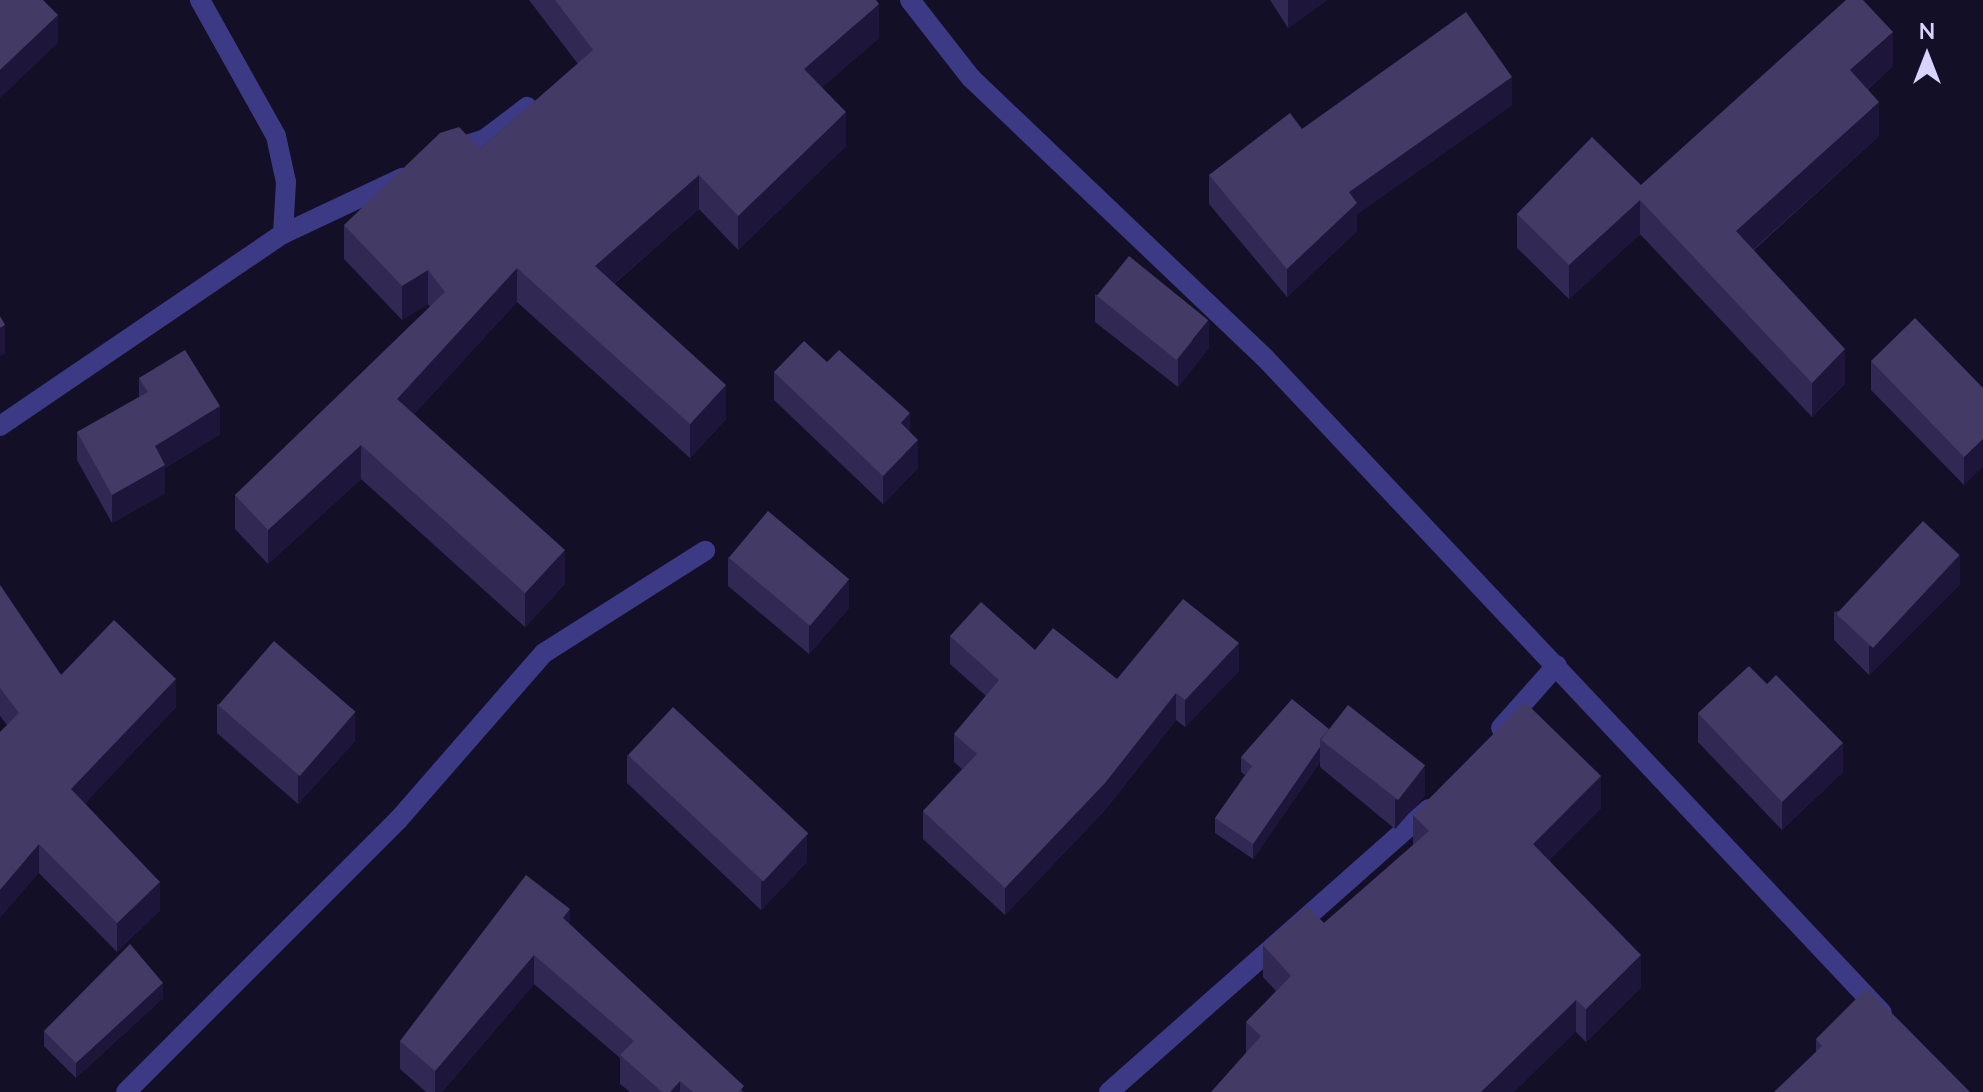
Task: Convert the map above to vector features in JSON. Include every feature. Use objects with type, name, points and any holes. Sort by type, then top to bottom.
[{"type":"street","points":[[910,0],[971,78],[1266,359],[1902,1035]]},
{"type":"street","points":[[203,1],[276,136],[286,182],[283,234]]},
{"type":"street","points":[[0,426],[283,234],[384,190],[435,155],[485,139],[527,107]]},
{"type":"street","points":[[126,1092],[399,819],[544,653],[705,551]]},
{"type":"street","points":[[1484,747],[1557,665]]},
{"type":"street","points":[[1109,1092],[1402,840],[1443,794]]},
{"type":"building","points":[[0,0],[43,0],[58,15],[0,70]]},
{"type":"building","points":[[555,0],[876,0],[879,4],[804,69],[846,112],[738,216],[699,175],[595,266],[726,385],[690,424],[517,268],[397,399],[565,550],[525,593],[361,445],[268,530],[235,495],[445,292],[428,270],[402,286],[344,225],[440,133],[459,127],[480,149],[593,50]]},
{"type":"building","points":[[1846,0],[1863,0],[1893,32],[1850,70],[1879,102],[1736,231],[1845,349],[1812,383],[1640,200],[1569,265],[1517,214],[1592,137],[1641,185]]},
{"type":"building","points":[[1466,12],[1512,77],[1349,192],[1357,203],[1287,269],[1209,175],[1290,113],[1302,129]]},
{"type":"building","points":[[1129,256],[1208,320],[1176,360],[1097,296]]},
{"type":"building","points":[[1915,318],[1983,388],[1983,439],[1964,457],[1871,361]]},
{"type":"building","points":[[804,341],[827,362],[839,350],[910,413],[901,423],[918,440],[883,476],[774,372]]},
{"type":"building","points":[[185,350],[220,406],[155,446],[165,465],[112,495],[77,432],[148,392],[139,378]]},
{"type":"building","points":[[768,511],[849,579],[810,626],[729,558]]},
{"type":"building","points":[[1923,521],[1960,555],[1873,648],[1836,614]]},
{"type":"building","points":[[0,585],[61,675],[114,620],[176,679],[71,789],[160,882],[117,923],[39,844],[0,890],[0,732],[19,713],[0,688]]},
{"type":"building","points":[[1183,599],[1239,643],[1185,700],[1176,693],[1105,783],[1005,888],[923,811],[977,754],[954,734],[999,680],[950,636],[981,602],[1035,650],[1053,628],[1117,679]]},
{"type":"building","points":[[274,641],[356,712],[300,776],[218,705]]},
{"type":"building","points":[[1749,666],[1767,684],[1776,675],[1843,743],[1782,802],[1698,713]]},
{"type":"building","points":[[1292,699],[1329,729],[1320,739],[1320,747],[1253,844],[1215,818],[1252,766],[1241,757]]},
{"type":"building","points":[[1525,702],[1601,776],[1533,844],[1641,955],[1586,1009],[1576,1000],[1481,1092],[1211,1092],[1261,1036],[1246,1022],[1291,976],[1263,945],[1307,906],[1324,923],[1429,831],[1413,815]]},
{"type":"building","points":[[1348,705],[1425,765],[1398,800],[1321,740]]},
{"type":"building","points":[[673,707],[808,833],[763,881],[628,755]]},
{"type":"building","points":[[526,875],[570,909],[563,918],[744,1086],[739,1092],[693,1092],[680,1081],[670,1092],[662,1092],[620,1055],[634,1041],[534,955],[435,1071],[400,1041]]},
{"type":"building","points":[[130,944],[163,983],[76,1063],[44,1031]]},
{"type":"building","points":[[1867,988],[1970,1092],[1774,1092],[1822,1046],[1816,1039]]}]
